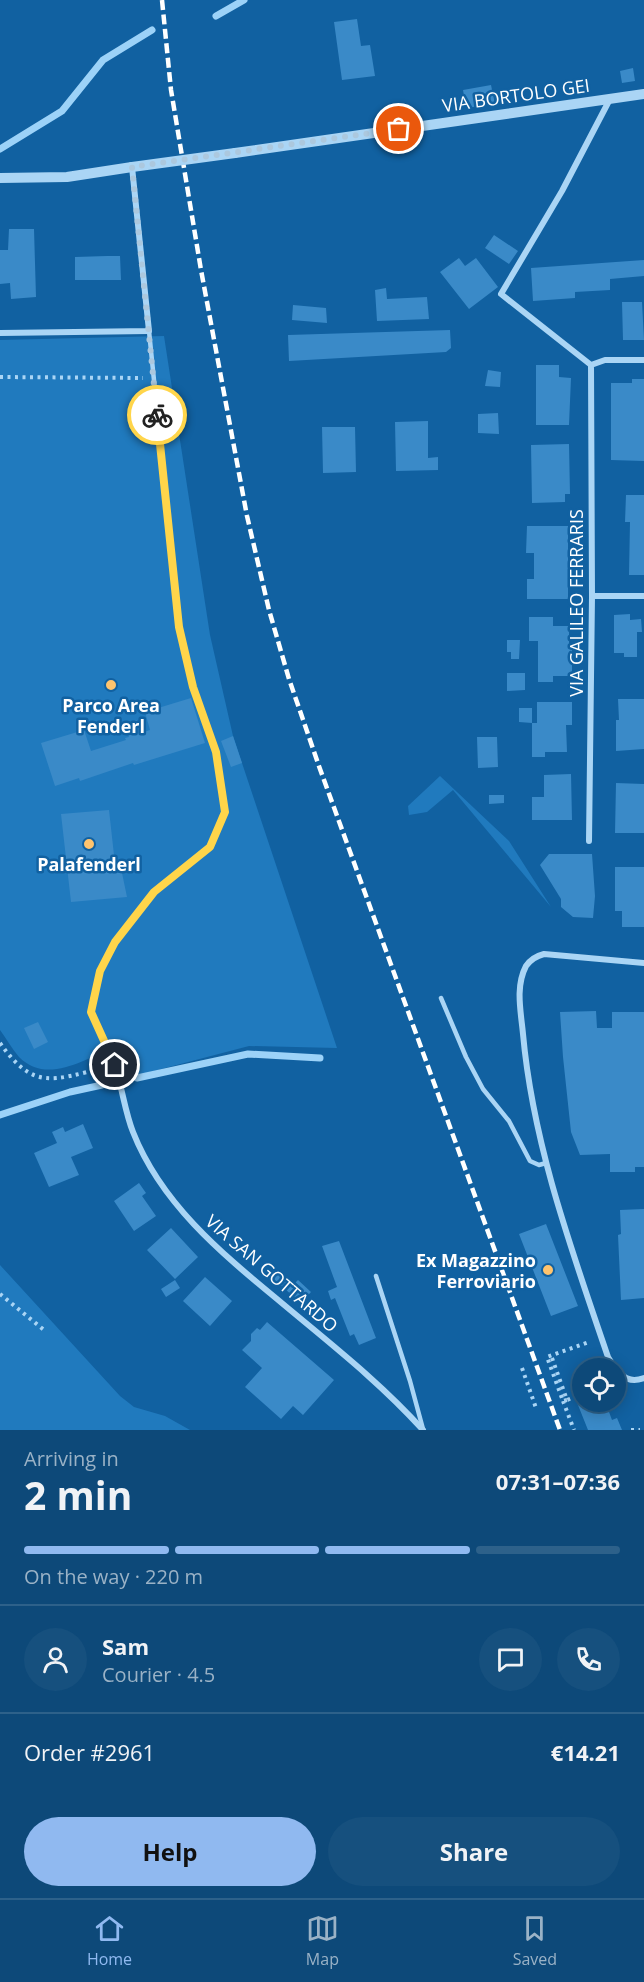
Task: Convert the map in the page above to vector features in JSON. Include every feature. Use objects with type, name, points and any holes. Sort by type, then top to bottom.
[{"type":"street","name":"VIA BORTOLO GEI","points":[[0,178],[67,177],[644,94]]},
{"type":"street","points":[[610,98],[562,191],[501,294],[591,365],[605,360],[644,360]]},
{"type":"street","points":[[0,333],[149,331],[132,167]]},
{"type":"street","name":"VIA GALILEO FERRARIS","points":[[589,841],[592,596],[591,365]]},
{"type":"street","points":[[592,596],[644,596]]},
{"type":"street","points":[[611,1358],[572,1251],[546,1163],[526,1071],[520,987],[526,968],[536,956],[544,954],[644,963]]},
{"type":"street","name":"VIA SAN GOTTARDO","points":[[120,1084],[133,1131],[146,1160],[181,1212],[229,1260],[375,1382],[423,1430]]},
{"type":"street","points":[[626,1378],[636,1381],[644,1378]]},
{"type":"lane","points":[[115,1065],[91,1012],[100,971],[115,942],[154,892],[210,847],[225,812],[216,752],[193,687],[179,627],[149,331]]},
{"type":"lane","points":[[441,998],[466,1057],[483,1089],[509,1121],[530,1161],[539,1165],[546,1163]]},
{"type":"lane","points":[[376,1276],[410,1381],[423,1430]]},
{"type":"path","points":[[0,377],[153,379]]},
{"type":"path","points":[[0,1043],[12,1060],[33,1077],[46,1079],[115,1065]]},
{"type":"path","points":[[0,1294],[44,1330]]},
{"type":"path","points":[[565,1400],[547,1357],[602,1338]]},
{"type":"path","points":[[552,1358],[574,1430]]},
{"type":"path","points":[[522,1368],[536,1408]]},
{"type":"path","points":[[565,1400],[572,1398]]},
{"type":"path","points":[[632,1430],[640,1430]]},
{"type":"shaded area","name":"Parco Area Fenderl","points":[[164,336],[210,635],[233,736],[337,1048],[249,1046],[127,1078],[114,1048],[66,1067],[41,1069],[19,1057],[0,1030],[0,340]]},
{"type":"shaded area","points":[[440,776],[509,841],[551,907],[453,790],[427,812],[409,815],[408,806]]},
{"type":"shaded area","points":[[0,1265],[120,1396],[134,1407],[165,1416],[190,1430],[0,1430]]},
{"type":"building","points":[[357,19],[361,46],[370,45],[375,76],[342,80],[334,22]]},
{"type":"building","points":[[633,68],[635,81],[622,83],[620,71]]},
{"type":"building","points":[[491,85],[495,104],[466,108],[463,90]]},
{"type":"building","points":[[9,229],[34,229],[36,297],[11,299],[10,283],[0,284],[0,250],[8,250]]},
{"type":"building","points":[[494,235],[518,251],[509,264],[485,248]]},
{"type":"building","points":[[120,256],[121,280],[75,280],[75,257]]},
{"type":"building","points":[[459,258],[465,266],[476,258],[498,287],[469,309],[440,272]]},
{"type":"building","points":[[644,260],[644,276],[610,279],[610,290],[575,292],[575,298],[533,301],[531,268]]},
{"type":"building","points":[[386,288],[387,299],[427,297],[429,319],[377,321],[375,290]]},
{"type":"building","points":[[622,302],[642,302],[644,340],[623,340]]},
{"type":"building","points":[[293,305],[326,308],[327,323],[292,320]]},
{"type":"building","points":[[450,330],[451,348],[446,352],[289,361],[288,335]]},
{"type":"building","points":[[536,365],[559,365],[559,377],[571,378],[569,425],[536,425]]},
{"type":"building","points":[[488,370],[501,372],[500,387],[485,386]]},
{"type":"building","points":[[632,379],[644,379],[644,461],[611,460],[611,383],[632,383]]},
{"type":"building","points":[[498,413],[499,434],[478,433],[478,414]]},
{"type":"building","points":[[428,421],[428,458],[438,457],[438,470],[396,471],[395,422]]},
{"type":"building","points":[[322,427],[355,427],[356,472],[323,473]]},
{"type":"building","points":[[569,444],[570,494],[565,494],[565,502],[532,503],[531,445]]},
{"type":"building","points":[[626,495],[644,495],[644,575],[629,575],[630,522],[625,522]]},
{"type":"building","points":[[527,526],[568,526],[568,599],[527,599],[527,579],[534,579],[534,553],[526,553]]},
{"type":"building","points":[[630,614],[630,620],[641,619],[642,632],[637,632],[637,657],[624,657],[624,653],[614,653],[614,615]]},
{"type":"building","points":[[529,617],[553,617],[553,626],[569,626],[572,676],[553,676],[553,682],[538,682],[538,641],[529,641]]},
{"type":"building","points":[[507,640],[520,640],[519,659],[511,659],[511,652],[507,652]]},
{"type":"building","points":[[507,673],[525,673],[525,690],[507,691]]},
{"type":"building","points":[[191,698],[205,743],[134,765],[133,763],[80,781],[79,778],[55,786],[41,743],[84,730],[91,751],[126,740],[125,738],[129,737],[125,724],[137,720],[141,733],[150,730],[145,712]]},
{"type":"building","points":[[618,699],[644,699],[644,749],[616,751],[616,720],[619,720]]},
{"type":"building","points":[[537,702],[572,702],[572,725],[566,725],[567,752],[545,752],[545,757],[532,757],[532,723],[537,723]]},
{"type":"building","points":[[519,708],[532,708],[532,723],[519,722]]},
{"type":"building","points":[[233,736],[242,763],[231,767],[221,741]]},
{"type":"building","points":[[477,737],[497,737],[498,767],[478,768]]},
{"type":"building","points":[[571,774],[572,820],[532,820],[532,797],[544,797],[544,775]]},
{"type":"building","points":[[616,783],[644,784],[644,833],[615,833]]},
{"type":"building","points":[[489,795],[504,795],[504,803],[489,804]]},
{"type":"building","name":"Palafenderl","points":[[109,810],[116,873],[122,873],[127,897],[71,902],[61,814]]},
{"type":"building","points":[[549,854],[592,854],[595,896],[593,918],[573,917],[561,907],[561,899],[540,865]]},
{"type":"building","points":[[615,867],[644,867],[644,927],[622,927],[622,911],[615,911]]},
{"type":"building","points":[[596,1011],[597,1028],[612,1028],[612,1012],[644,1012],[644,1167],[635,1167],[635,1172],[610,1172],[610,1154],[580,1155],[571,1132],[560,1012]]},
{"type":"building","points":[[38,1022],[48,1042],[34,1049],[24,1028]]},
{"type":"building","points":[[83,1124],[93,1148],[71,1157],[79,1175],[49,1187],[34,1153],[57,1143],[52,1132],[63,1127],[65,1132]]},
{"type":"building","points":[[139,1183],[146,1193],[142,1196],[156,1216],[134,1231],[114,1201]]},
{"type":"building","points":[[644,1209],[644,1298],[621,1300],[618,1235],[621,1234],[620,1210]]},
{"type":"building","name":"Ex Magazzino Ferroviario","points":[[546,1224],[578,1306],[551,1316],[519,1234]]},
{"type":"building","points":[[171,1228],[198,1257],[175,1279],[147,1250]]},
{"type":"building","points":[[339,1241],[376,1338],[359,1345],[354,1334],[350,1336],[335,1298],[331,1300],[328,1291],[337,1287],[322,1246]]},
{"type":"building","points":[[268,1262],[294,1284],[298,1280],[311,1292],[301,1303],[262,1269]]},
{"type":"building","points":[[205,1277],[232,1301],[210,1326],[183,1301]]},
{"type":"building","points":[[175,1280],[180,1288],[166,1297],[161,1289]]},
{"type":"building","points":[[267,1322],[334,1380],[303,1415],[293,1406],[281,1419],[245,1387],[262,1368],[242,1350],[251,1341],[251,1334],[257,1328],[260,1330]]},
{"type":"building","points":[[581,1412],[609,1412],[612,1420],[617,1418],[622,1430],[588,1430]]},
{"type":"waterway","points":[[216,16],[244,0]]},
{"type":"waterway","points":[[0,149],[62,111],[103,60],[152,30]]},
{"type":"waterway","points":[[137,1078],[248,1054],[320,1058]]},
{"type":"waterway","points":[[0,1115],[70,1092],[102,1085]]},
{"type":"railway","points":[[162,0],[171,90],[201,270],[247,516],[269,610],[289,679],[320,769],[560,1430]]},
{"type":"way so far","points":[[157,415],[132,167],[399,129]]},
{"type":"place","name":"Parco Area Fenderl","points":[[111,685]]},
{"type":"place","name":"Palafenderl","points":[[89,844]]},
{"type":"place","name":"Ex Magazzino Ferroviario","points":[[548,1270]]},
{"type":"route","points":[[115,1065],[91,1012],[100,971],[115,942],[154,892],[210,847],[225,812],[216,752],[193,687],[179,627],[157,415]]}]
